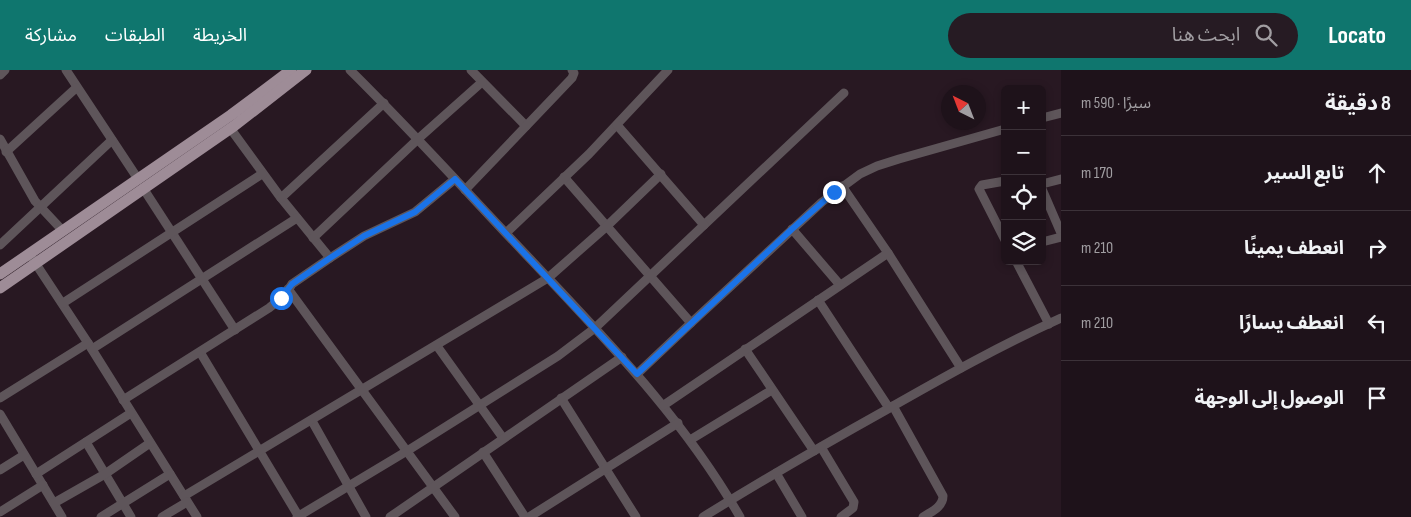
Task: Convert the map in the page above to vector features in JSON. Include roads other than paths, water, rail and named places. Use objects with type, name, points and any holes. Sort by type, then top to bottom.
[{"type":"main road","points":[[0,274],[32,259],[140,184],[291,70]]},
{"type":"main road","points":[[0,288],[63,231],[230,128],[306,70]]},
{"type":"street","points":[[0,75],[6,70]]},
{"type":"street","points":[[66,70],[76,88],[174,233],[235,330]]},
{"type":"street","points":[[350,70],[418,139],[637,374],[678,423],[740,517]]},
{"type":"street","points":[[471,70],[526,126]]},
{"type":"street","points":[[465,190],[572,78],[574,73],[572,70]]},
{"type":"street","points":[[506,233],[617,125],[668,70]]},
{"type":"street","points":[[313,238],[418,139],[482,82]]},
{"type":"street","points":[[6,152],[76,88]]},
{"type":"street","points":[[200,352],[298,517],[547,364],[596,328],[844,93]]},
{"type":"street","points":[[281,198],[384,104]]},
{"type":"street","points":[[1046,117],[1061,113]]},
{"type":"street","points":[[617,125],[704,225]]},
{"type":"street","points":[[230,128],[262,174],[330,258]]},
{"type":"street","points":[[637,374],[792,229],[842,186],[877,166],[1002,130]]},
{"type":"street","points":[[0,139],[29,193],[63,231]]},
{"type":"street","points":[[0,244],[112,140]]},
{"type":"street","points":[[63,303],[174,233],[262,174]]},
{"type":"street","points":[[162,517],[185,499],[259,452],[548,278],[607,226],[661,174]]},
{"type":"street","points":[[564,177],[691,323]]},
{"type":"street","points":[[123,400],[269,308],[284,295],[292,284],[364,236],[415,212],[455,179]]},
{"type":"street","points":[[1046,183],[1061,179]]},
{"type":"street","points":[[1001,182],[982,185],[979,189],[1001,232]]},
{"type":"street","points":[[842,186],[888,253],[961,368]]},
{"type":"street","points":[[1046,198],[1061,233]]},
{"type":"street","points":[[0,398],[90,346],[297,218]]},
{"type":"street","points":[[792,229],[840,285]]},
{"type":"street","points":[[1046,241],[1061,237]]},
{"type":"street","points":[[664,405],[888,253]]},
{"type":"street","points":[[32,259],[63,303],[197,517]]},
{"type":"street","points":[[1018,265],[1049,324]]},
{"type":"street","points":[[288,289],[456,517]]},
{"type":"street","points":[[818,300],[891,407],[942,496],[943,499],[940,504],[927,516]]},
{"type":"street","points":[[703,517],[776,473],[1002,345],[1061,318]]},
{"type":"street","points":[[436,346],[503,438]]},
{"type":"street","points":[[745,349],[772,390],[818,449],[854,502],[853,508],[841,517]]},
{"type":"street","points":[[390,517],[622,357]]},
{"type":"street","points":[[690,440],[772,390]]},
{"type":"street","points":[[561,398],[636,517]]},
{"type":"street","points":[[0,414],[62,517]]},
{"type":"street","points":[[36,474],[131,414]]},
{"type":"street","points":[[312,420],[366,517]]},
{"type":"street","points":[[483,452],[527,517],[678,423]]},
{"type":"street","points":[[86,442],[131,517]]},
{"type":"street","points":[[54,503],[105,474],[150,443]]},
{"type":"street","points":[[0,470],[24,454]]},
{"type":"street","points":[[776,473],[802,517]]},
{"type":"street","points":[[101,517],[170,474]]},
{"type":"street","points":[[0,512],[43,485]]}]
